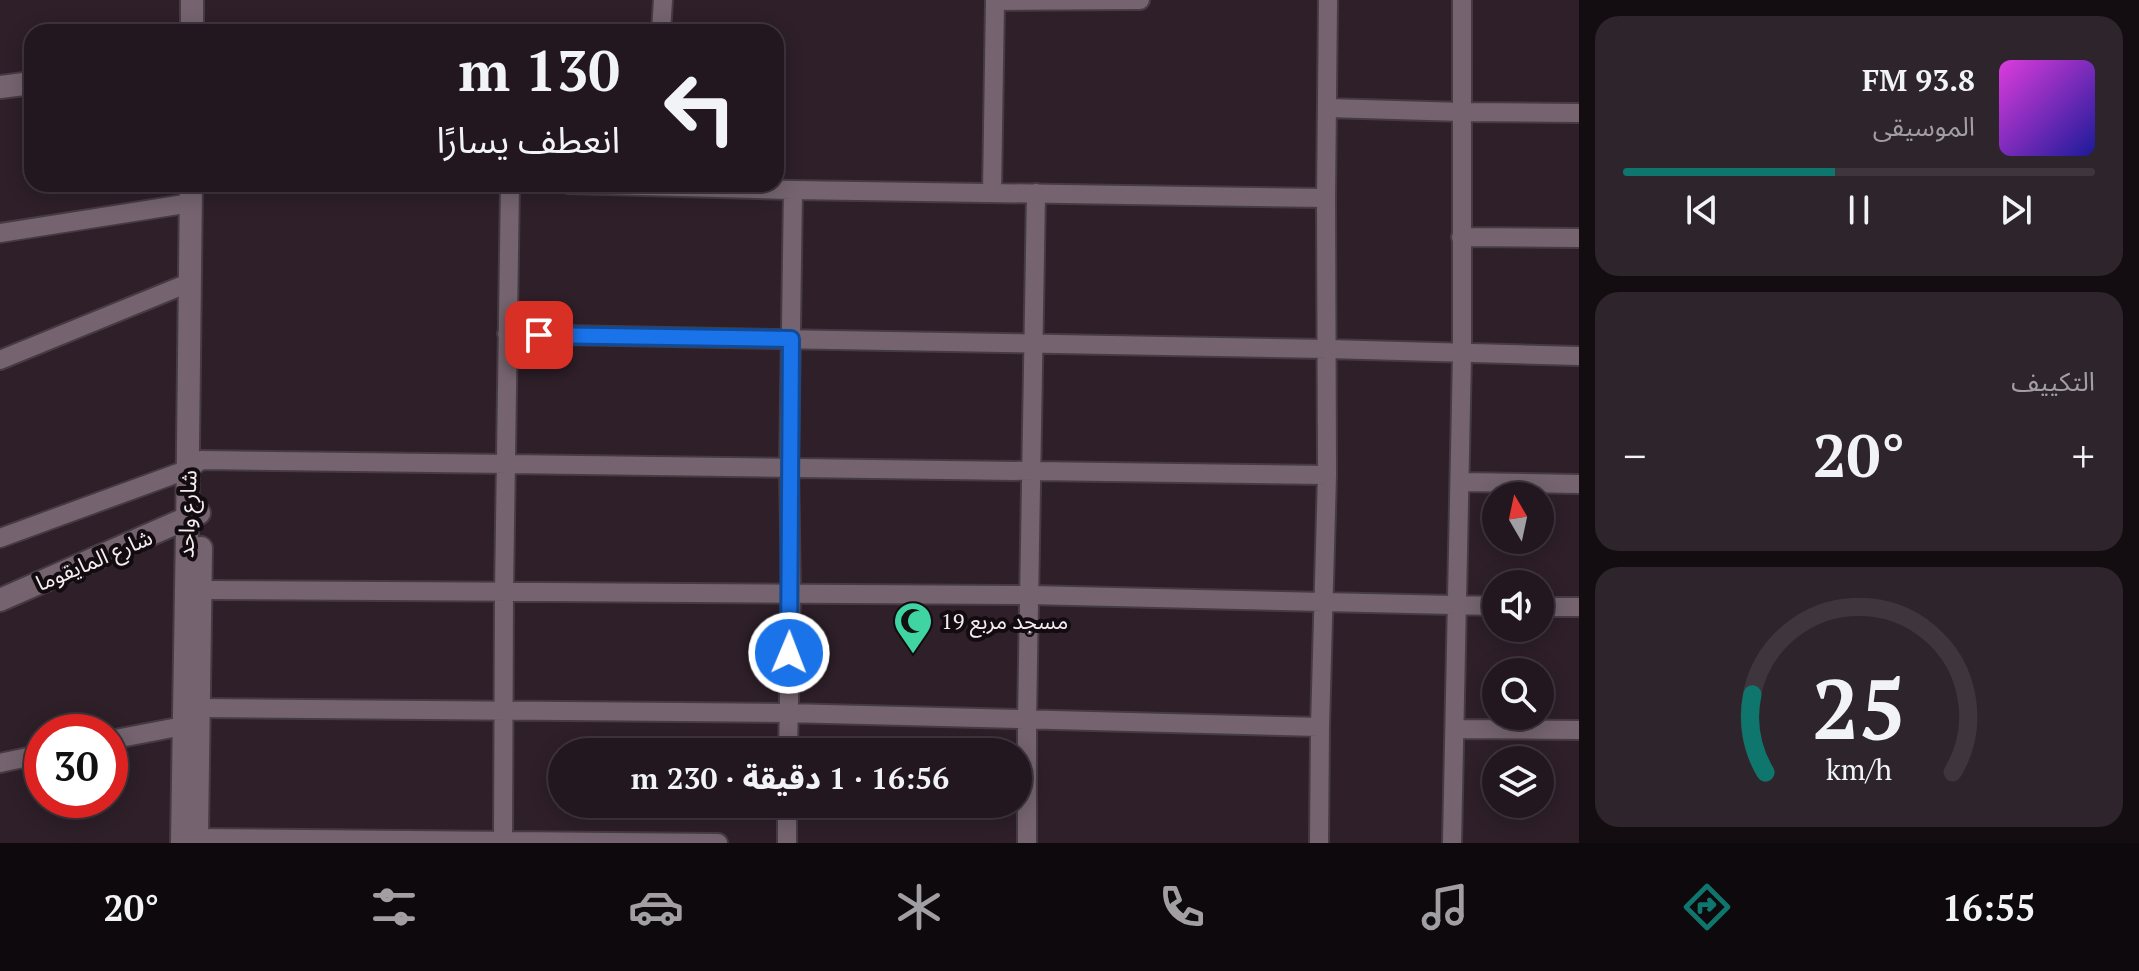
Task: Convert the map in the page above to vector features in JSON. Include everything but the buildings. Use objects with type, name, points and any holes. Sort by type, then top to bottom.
[{"type":"street","points":[[192,0],[192,24]]},
{"type":"street","points":[[206,0],[206,24]]},
{"type":"street","points":[[662,24],[663,0]]},
{"type":"street","points":[[992,193],[995,0],[1140,0]]},
{"type":"street","points":[[1319,843],[1327,475],[1328,0]]},
{"type":"street","points":[[1452,843],[1462,355],[1462,0]]},
{"type":"street","points":[[0,87],[24,84]]},
{"type":"street","points":[[1328,108],[1579,113]]},
{"type":"street","points":[[784,190],[1326,198]]},
{"type":"street","points":[[788,738],[793,190]]},
{"type":"street","name":"شارع واحد","points":[[192,841],[183,726],[194,516],[205,192]]},
{"type":"street","points":[[503,842],[510,192]]},
{"type":"street","points":[[1027,843],[1036,193]]},
{"type":"street","points":[[0,233],[191,194]]},
{"type":"street","name":"شارع واحد","points":[[191,194],[195,465]]},
{"type":"street","points":[[1461,237],[1579,238]]},
{"type":"street","points":[[0,360],[191,282]]},
{"type":"street","points":[[507,334],[1579,356]]},
{"type":"street","points":[[0,538],[195,465],[789,467],[1327,475]]},
{"type":"street","points":[[1460,482],[1579,484]]},
{"type":"street","name":"شارع واحد","points":[[192,841],[201,590],[194,516]]},
{"type":"street","name":"شارع المايقوما","points":[[0,600],[194,516]]},
{"type":"street","points":[[201,590],[1030,595],[1482,606]]},
{"type":"street","points":[[1554,607],[1579,607]]},
{"type":"street","points":[[199,708],[788,713],[1320,727]]},
{"type":"street","points":[[128,737],[183,726]]},
{"type":"street","points":[[1455,729],[1579,730]]},
{"type":"street","points":[[0,763],[24,758]]},
{"type":"street","points":[[787,818],[787,843]]},
{"type":"street","points":[[192,841],[718,843]]},
{"type":"place","name":"مسجد مربع 19","points":[[913,655]]},
{"type":"route","points":[[539,335],[791,339],[789,653]]}]
